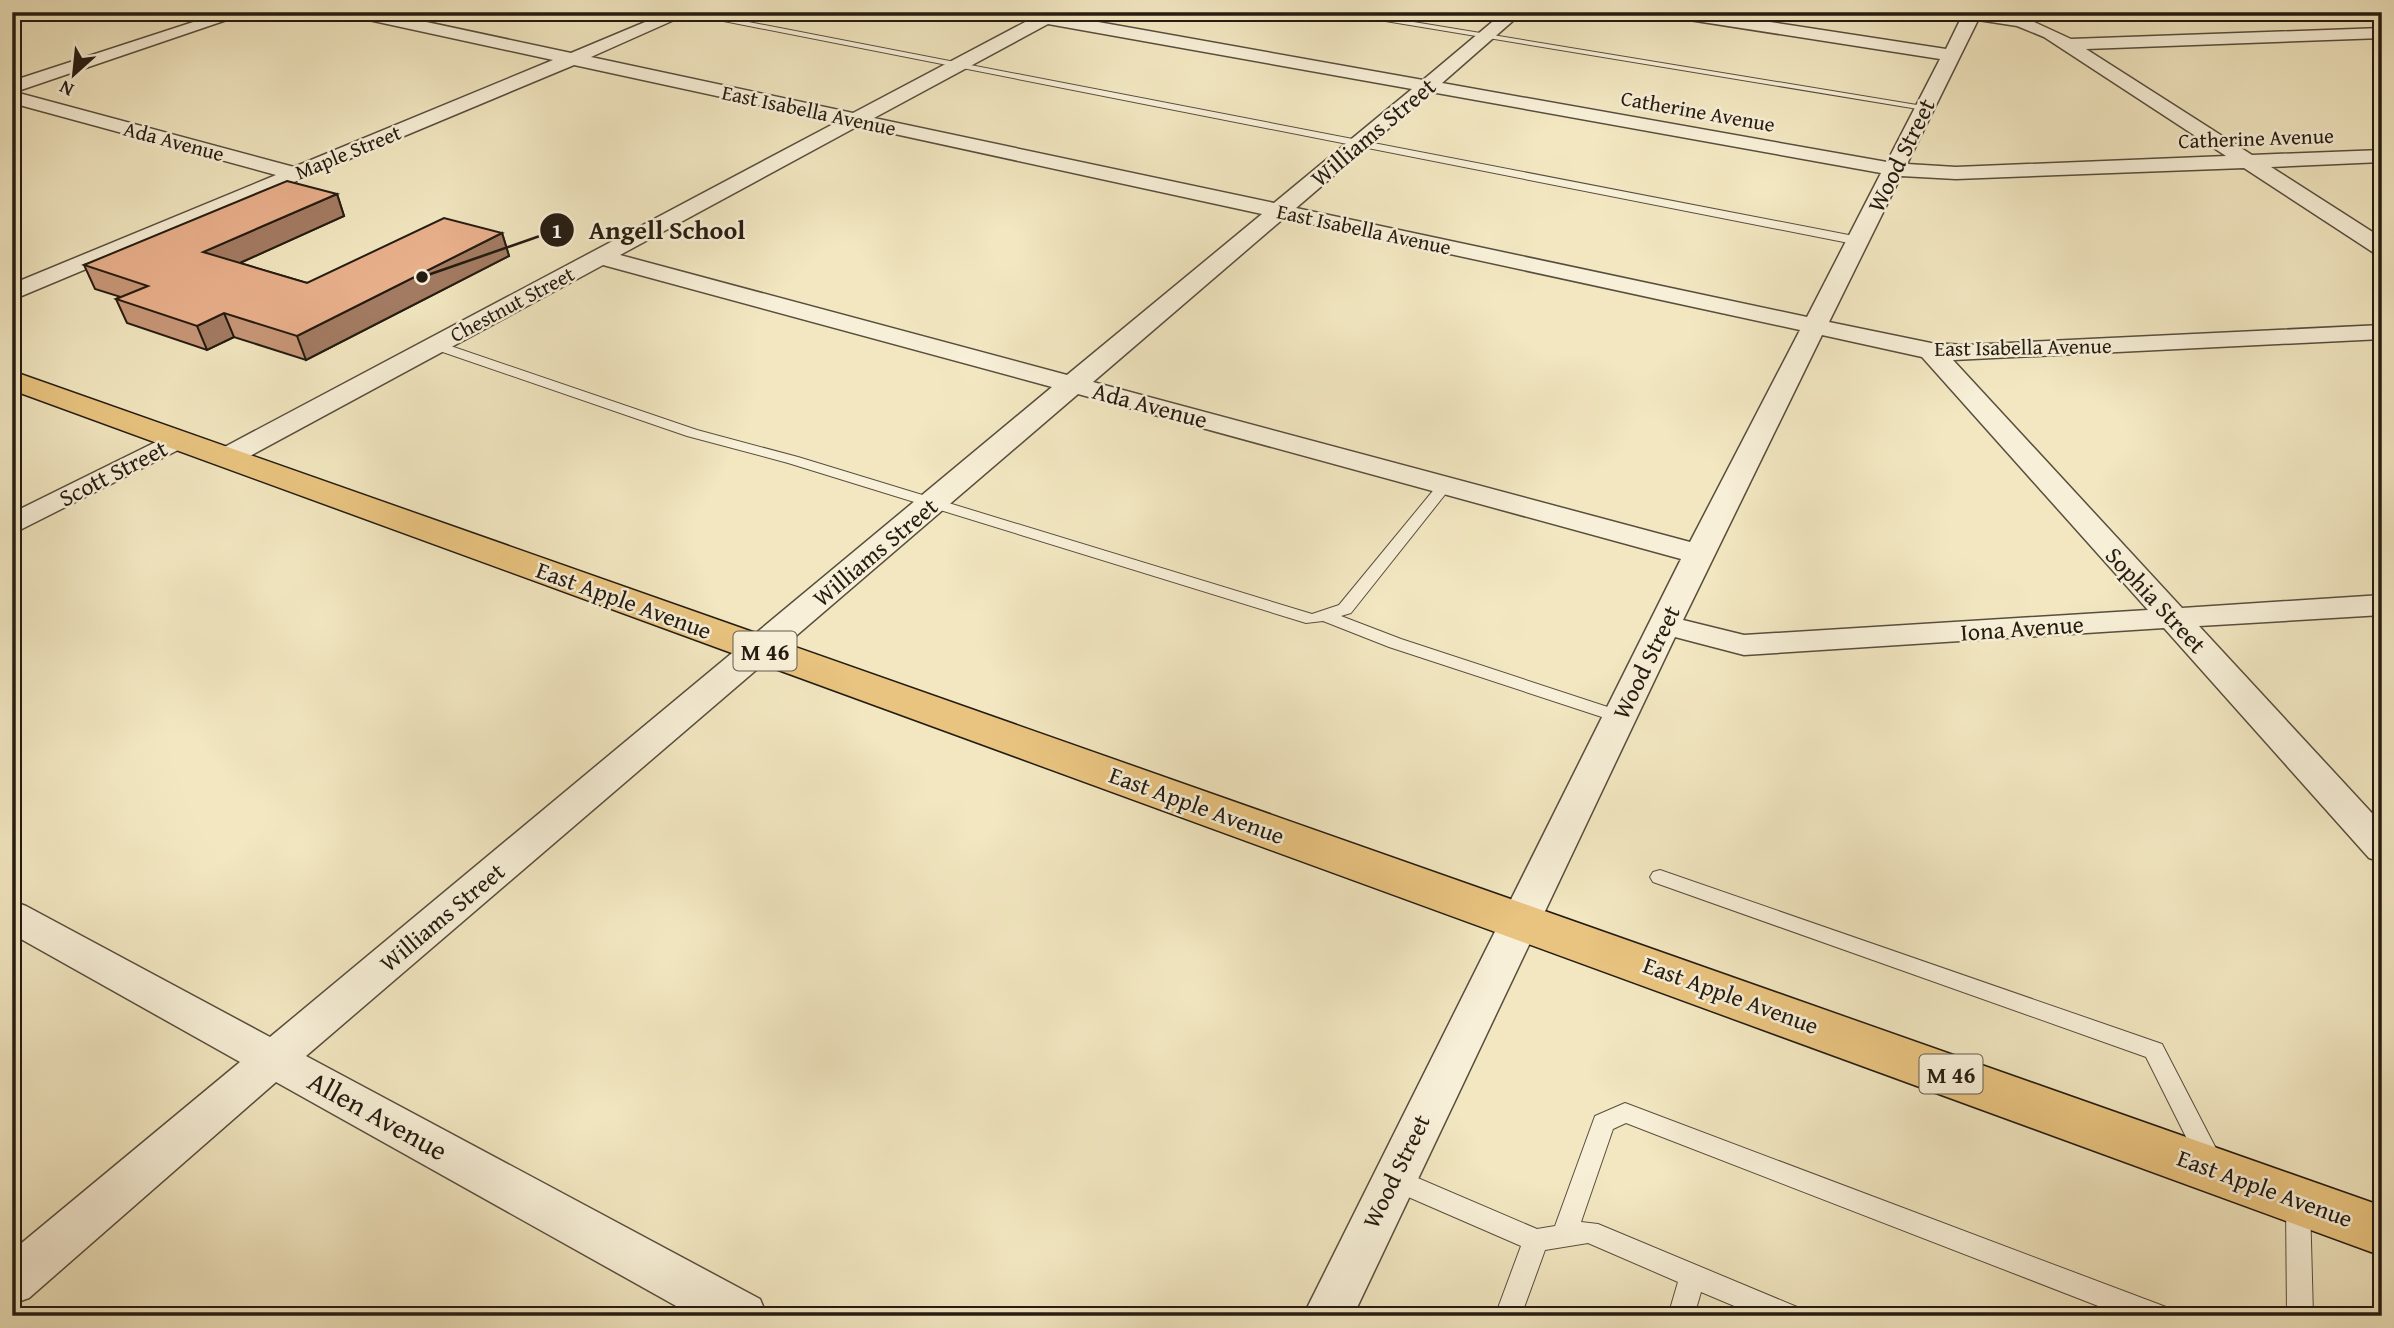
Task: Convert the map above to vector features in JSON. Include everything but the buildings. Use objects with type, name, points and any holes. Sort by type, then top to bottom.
[{"type":"main road","name":"East Apple Avenue","points":[[12,380],[2214,1168],[2382,1231]]},
{"type":"street","points":[[12,87],[242,12]]},
{"type":"street","name":"East Isabella Avenue","points":[[355,12],[1931,351],[1955,353],[2382,332]]},
{"type":"street","name":"Maple Street","points":[[12,293],[683,12]]},
{"type":"street","name":"Catherine Avenue","points":[[1012,12],[1051,15],[1894,169],[1956,173],[2382,156]]},
{"type":"street","name":"Williams Street","points":[[12,1282],[1515,12]]},
{"type":"street","points":[[1670,12],[1951,55]]},
{"type":"street","points":[[1972,13],[2033,25],[2068,44],[2382,248]]},
{"type":"street","name":"Wood Street","points":[[1328,1316],[1392,1178],[1699,554],[1972,13]]},
{"type":"street","name":"Chestnut Street","points":[[227,457],[1051,15]]},
{"type":"street","points":[[2068,44],[2382,33]]},
{"type":"street","name":"Ada Avenue","points":[[12,97],[295,174]]},
{"type":"street","name":"Ada Avenue","points":[[600,257],[1699,554]]},
{"type":"street","name":"Sophia Street","points":[[1931,351],[2382,848]]},
{"type":"street","name":"Scott Street","points":[[12,525],[176,440]]},
{"type":"street","name":"Iona Avenue","points":[[1665,625],[1744,645],[2382,605]]},
{"type":"street","name":"Allen Avenue","points":[[12,916],[742,1316]]},
{"type":"lane","points":[[683,12],[1594,187],[1859,241]]},
{"type":"lane","points":[[1335,12],[1924,107]]},
{"type":"lane","points":[[436,345],[667,425],[793,460],[1312,619],[1345,609],[1446,484]]},
{"type":"lane","points":[[1326,616],[1395,643],[1620,717]]},
{"type":"lane","points":[[1660,877],[2154,1051],[2214,1168]]},
{"type":"lane","points":[[1564,1236],[1603,1123],[1625,1113],[2157,1316]]},
{"type":"lane","points":[[1392,1178],[1536,1240],[1589,1232],[1788,1316]]},
{"type":"lane","points":[[2298,1199],[2300,1316]]},
{"type":"lane","points":[[1508,1316],[1536,1240]]},
{"type":"lane","points":[[1681,1316],[1693,1276]]},
{"type":"place","name":"Angell School","points":[[422,277]]}]
